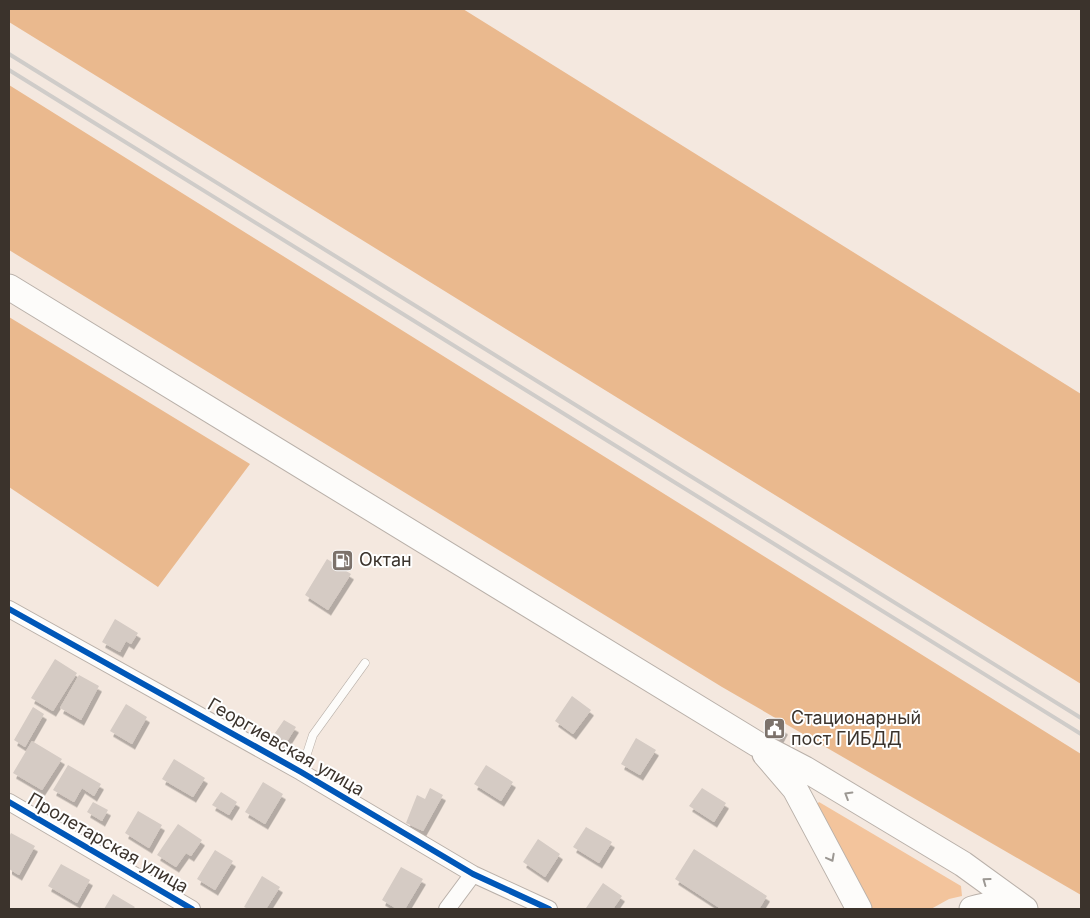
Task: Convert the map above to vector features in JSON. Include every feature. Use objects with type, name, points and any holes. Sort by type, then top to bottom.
[{"type":"main road","points":[[9,287],[757,744],[805,769],[963,864],[1025,909]]},
{"type":"main road","points":[[757,744],[795,789],[859,909]]},
{"type":"main road","points":[[972,909],[983,906],[1005,905],[1025,909]]},
{"type":"street","name":"Георгиевская улица","points":[[9,608],[301,772],[472,874],[549,909]]},
{"type":"street","name":"Пролетарская улица","points":[[9,802],[192,909]]},
{"type":"street","points":[[447,909],[472,874]]},
{"type":"lane","points":[[301,772],[313,735],[365,663]]},
{"type":"shaded area","points":[[9,9],[463,9],[1081,394],[1081,684],[9,22]]},
{"type":"shaded area","points":[[9,85],[1081,754],[1081,895],[722,687],[9,250]]},
{"type":"shaded area","points":[[9,317],[250,464],[158,587],[9,487]]},
{"type":"shaded area","points":[[819,802],[961,886],[962,896],[949,899],[931,909],[867,909],[812,809]]},
{"type":"building","points":[[327,559],[351,574],[328,610],[305,595]]},
{"type":"building","points":[[115,619],[138,633],[131,644],[126,641],[120,652],[102,642]]},
{"type":"building","points":[[55,659],[77,673],[53,711],[31,698]]},
{"type":"building","points":[[79,675],[99,686],[81,720],[60,708]]},
{"type":"building","points":[[572,696],[591,710],[573,734],[555,721]]},
{"type":"building","points":[[126,704],[147,717],[132,744],[110,731]]},
{"type":"building","points":[[33,707],[44,714],[25,747],[14,740]]},
{"type":"building","points":[[284,720],[296,727],[281,751],[273,746],[279,736],[275,733]]},
{"type":"building","points":[[771,720],[785,729],[779,740],[764,732]]},
{"type":"building","points":[[636,738],[656,750],[640,775],[621,764]]},
{"type":"building","points":[[32,741],[62,759],[42,790],[13,773]]},
{"type":"building","points":[[174,759],[205,778],[193,797],[162,779]]},
{"type":"building","points":[[68,765],[101,784],[94,796],[82,788],[74,802],[53,790]]},
{"type":"building","points":[[486,765],[513,782],[501,801],[474,784]]},
{"type":"building","points":[[263,782],[283,794],[265,824],[245,812]]},
{"type":"building","points":[[430,788],[443,795],[423,831],[406,823],[417,795],[425,799]]},
{"type":"building","points":[[702,788],[726,803],[714,822],[689,806]]},
{"type":"building","points":[[221,792],[237,802],[229,815],[212,805]]},
{"type":"building","points":[[93,802],[108,810],[102,821],[87,812]]},
{"type":"building","points":[[138,811],[162,825],[149,848],[125,833]]},
{"type":"building","points":[[178,824],[202,840],[191,856],[186,853],[176,867],[157,855]]},
{"type":"building","points":[[586,827],[612,842],[599,863],[573,847]]},
{"type":"building","points":[[11,833],[35,846],[19,875],[9,869],[9,837]]},
{"type":"building","points":[[538,839],[560,854],[545,877],[523,862]]},
{"type":"building","points":[[694,849],[767,896],[759,909],[721,909],[675,879]]},
{"type":"building","points":[[215,850],[233,861],[215,890],[197,879]]},
{"type":"building","points":[[61,864],[90,880],[77,903],[48,886]]},
{"type":"building","points":[[401,867],[423,879],[405,909],[397,909],[382,900]]},
{"type":"building","points":[[262,876],[280,887],[266,909],[248,909],[244,907]]},
{"type":"building","points":[[603,883],[622,896],[613,909],[586,908]]},
{"type":"building","points":[[113,894],[135,907],[133,909],[104,909]]},
{"type":"railway","points":[[9,54],[1081,718]]},
{"type":"railway","points":[[9,70],[1081,734]]},
{"type":"cycle path","points":[[9,609],[301,772],[473,874],[549,909]]},
{"type":"cycle path","points":[[9,802],[192,909]]},
{"type":"place","name":"Октан","points":[[343,560]]},
{"type":"place","name":"Стационарный пост ГИБДД","points":[[775,728]]}]
